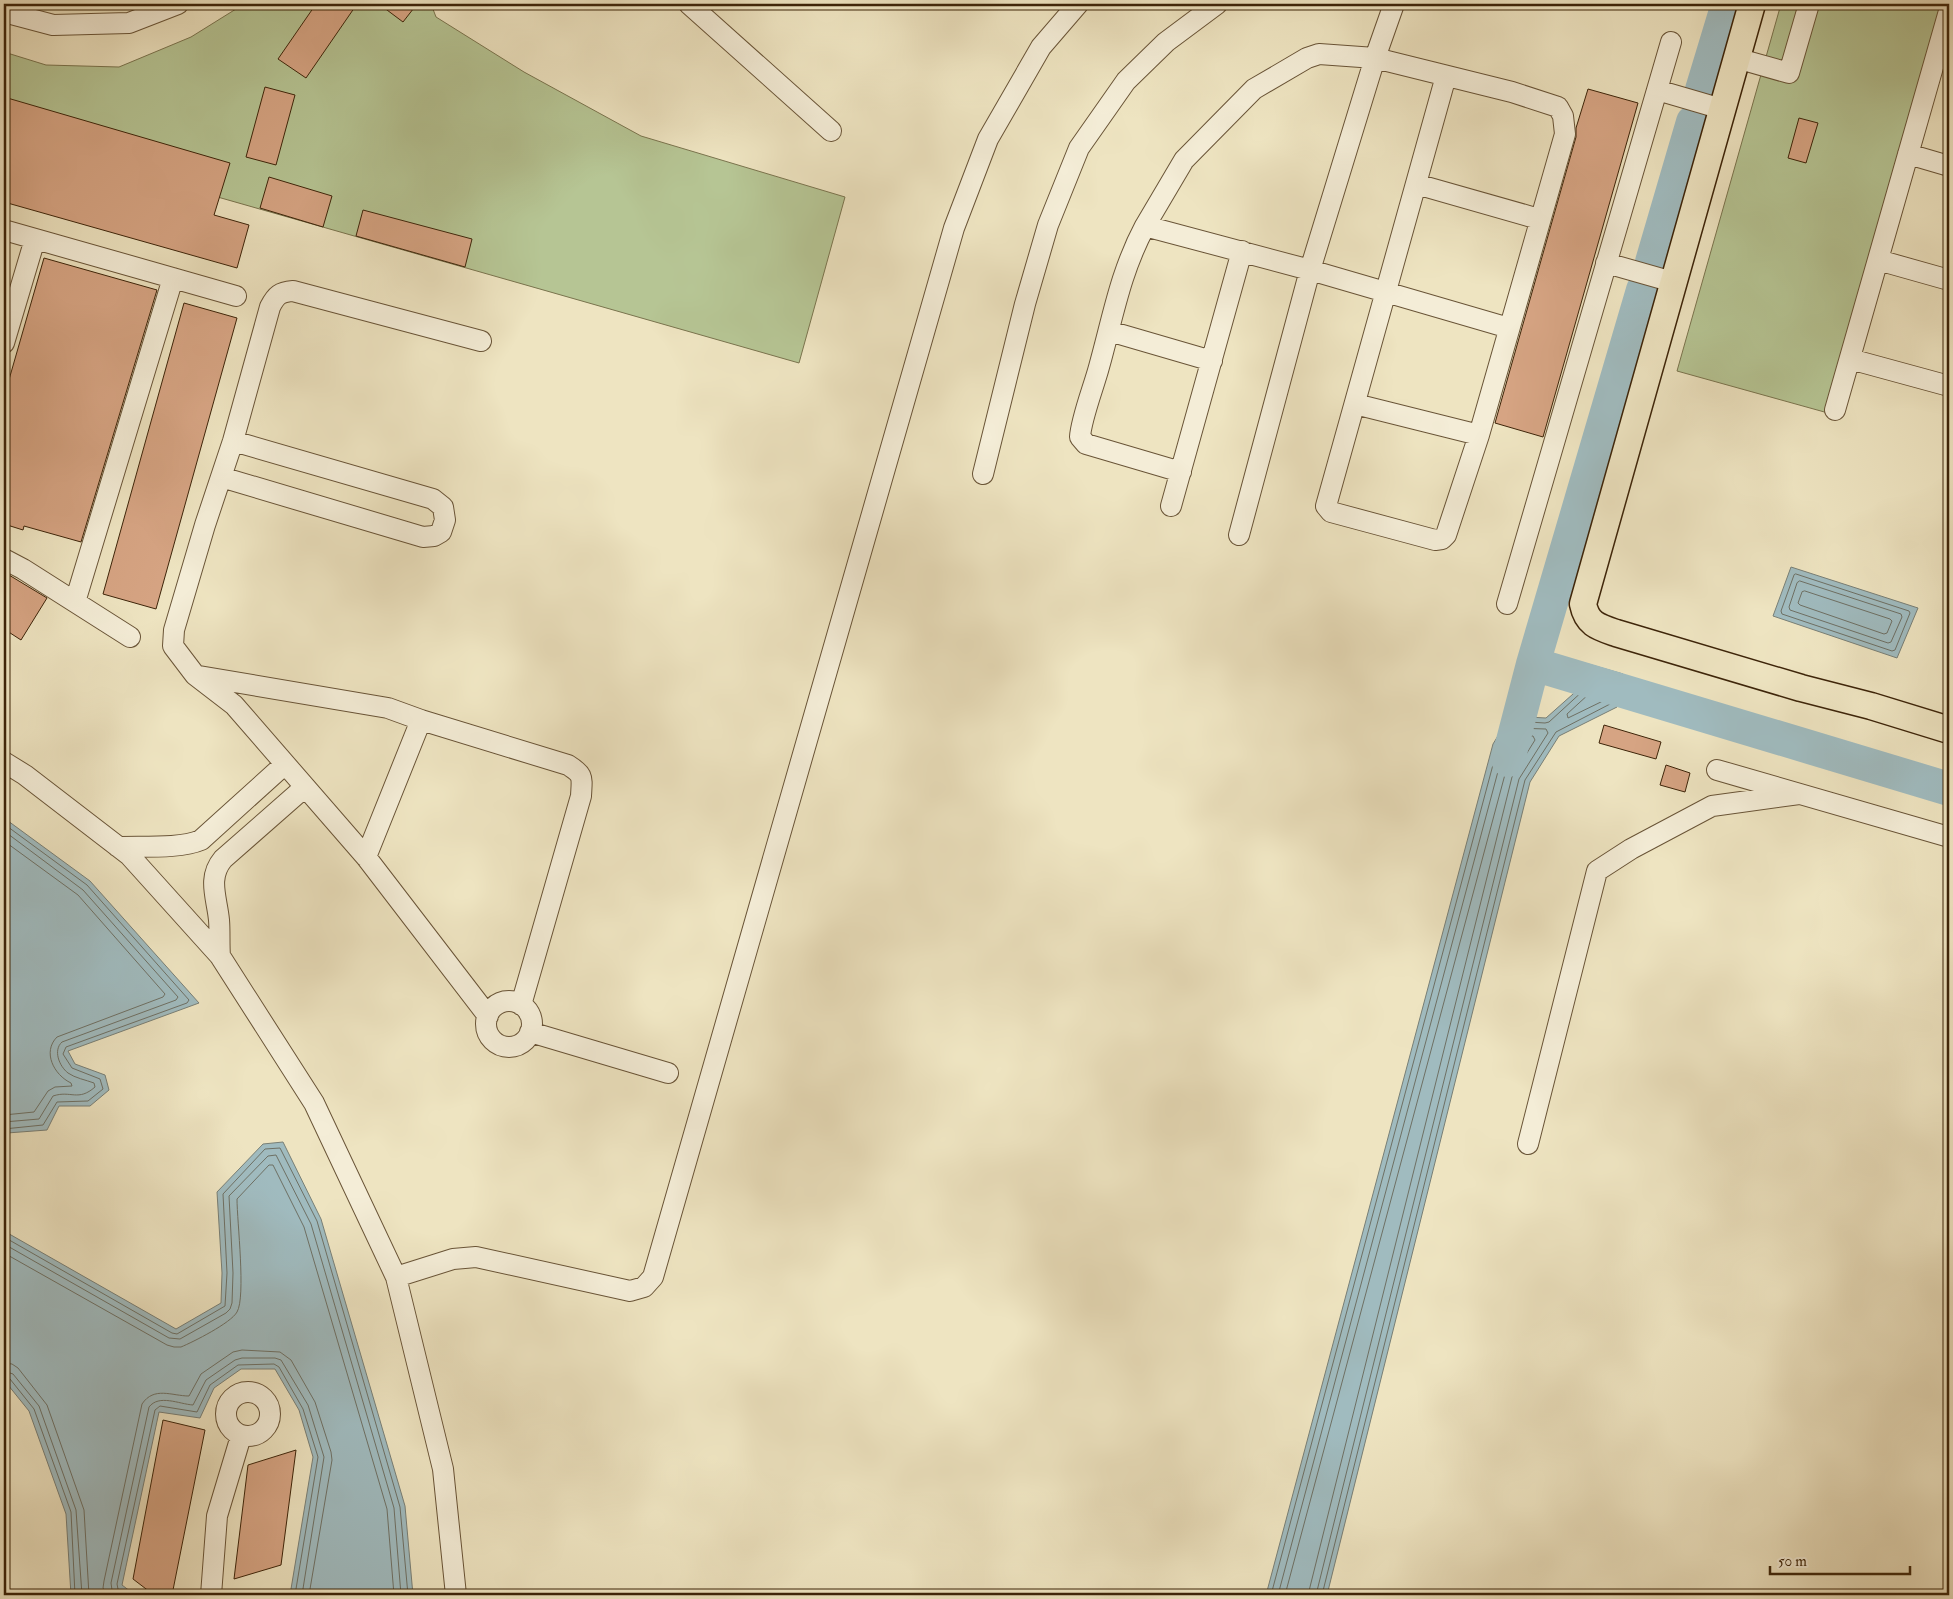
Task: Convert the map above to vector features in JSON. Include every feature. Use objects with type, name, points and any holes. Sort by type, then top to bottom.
[{"type":"main road","points":[[1752,4],[1583,604],[1585,615],[1600,627],[1616,633],[1949,730]]},
{"type":"street","points":[[4,12],[53,25],[129,23],[178,4]]},
{"type":"street","points":[[689,4],[831,131]]},
{"type":"street","points":[[396,1277],[454,1259],[476,1256],[630,1291],[644,1287],[653,1277],[954,228],[988,139],[1041,47],[1078,4]]},
{"type":"street","points":[[983,474],[1025,304],[1048,225],[1080,148],[1126,81],[1166,42],[1217,4]]},
{"type":"street","points":[[1240,535],[1310,270],[1375,58],[1394,4]]},
{"type":"street","points":[[1736,58],[1789,73],[1809,4]]},
{"type":"street","points":[[1835,410],[1908,154],[1943,54],[1949,11]]},
{"type":"street","points":[[1507,604],[1671,42]]},
{"type":"street","points":[[1182,472],[1086,444],[1082,441],[1080,434],[1110,331],[1119,288],[1132,251],[1184,160],[1254,88],[1307,58],[1319,54],[1375,58],[1512,92],[1558,107],[1562,116],[1565,134],[1479,435],[1446,535],[1442,539],[1435,540],[1331,512],[1326,506],[1446,76]]},
{"type":"street","points":[[1657,90],[1722,109]]},
{"type":"street","points":[[1908,154],[1949,166]]},
{"type":"street","points":[[1416,184],[1540,219]]},
{"type":"street","points":[[1145,226],[1386,291],[1509,328]]},
{"type":"street","points":[[4,230],[236,296]]},
{"type":"street","points":[[4,344],[35,239]]},
{"type":"street","points":[[1171,506],[1242,251]]},
{"type":"street","points":[[1878,260],[1949,280]]},
{"type":"street","points":[[1606,264],[1673,282]]},
{"type":"street","points":[[75,602],[173,278]]},
{"type":"street","points":[[481,342],[293,292],[281,292],[275,297],[270,307],[233,441],[174,630],[173,646],[195,675],[234,705],[366,857],[488,1016]]},
{"type":"street","points":[[1110,331],[1212,361]]},
{"type":"street","points":[[1850,359],[1949,386]]},
{"type":"street","points":[[1355,404],[1479,435]]},
{"type":"street","points":[[221,476],[423,537],[434,536],[441,532],[445,520],[443,507],[433,499],[233,441]]},
{"type":"street","points":[[4,559],[130,637]]},
{"type":"street","points":[[195,675],[388,708],[421,720],[568,764],[580,772],[582,779],[581,796],[521,1005]]},
{"type":"street","points":[[366,857],[421,720]]},
{"type":"street","points":[[4,762],[25,775],[129,855],[220,956],[314,1103],[396,1277],[443,1469],[456,1595]]},
{"type":"street","points":[[118,847],[181,845],[192,844],[201,840],[286,764]]},
{"type":"street","points":[[1717,770],[1949,837]]},
{"type":"street","points":[[220,956],[219,920],[214,890],[216,867],[305,787]]},
{"type":"street","points":[[1528,1144],[1597,871],[1631,849],[1712,806],[1799,794]]},
{"type":"street","points":[[506,1002],[521,1005],[531,1017],[530,1032],[520,1044],[505,1046],[497,1044],[488,1031],[488,1016],[492,1009],[506,1002]]},
{"type":"street","points":[[530,1032],[668,1073]]},
{"type":"street","points":[[211,1595],[217,1516],[242,1436]]},
{"type":"green space","points":[[244,4],[431,4],[436,17],[524,72],[641,136],[845,197],[799,363],[4,136],[4,52],[46,65],[119,67],[191,37]]},
{"type":"green space","points":[[1781,4],[1944,4],[1828,413],[1677,371]]},
{"type":"water","points":[[1791,567],[1918,608],[1897,658],[1773,616]]},
{"type":"water","points":[[1588,664],[1623,674],[1617,707],[1559,736],[1530,782],[1327,1595],[1266,1595],[1493,744],[1510,716],[1546,718],[1582,686]]},
{"type":"water","points":[[4,818],[90,881],[199,1003],[68,1051],[75,1064],[105,1075],[109,1090],[90,1106],[59,1106],[47,1130],[7,1133],[4,1139]]},
{"type":"water","points":[[283,1142],[321,1219],[405,1506],[413,1595],[290,1595],[313,1457],[299,1410],[275,1369],[241,1369],[214,1388],[200,1418],[159,1412],[122,1585],[135,1595],[71,1595],[66,1514],[29,1411],[4,1380],[4,1231],[176,1329],[221,1303],[222,1273],[217,1192],[263,1144]]},
{"type":"building","points":[[316,4],[357,4],[306,78],[278,59]]},
{"type":"building","points":[[379,4],[417,4],[403,22]]},
{"type":"building","points":[[265,87],[295,95],[276,165],[246,157]]},
{"type":"building","points":[[1588,89],[1638,103],[1543,437],[1495,423]]},
{"type":"building","points":[[4,97],[230,163],[214,215],[249,225],[237,268],[4,202]]},
{"type":"building","points":[[1799,118],[1818,123],[1806,163],[1788,158]]},
{"type":"building","points":[[269,177],[332,196],[323,227],[260,208]]},
{"type":"building","points":[[363,210],[472,239],[465,267],[356,236]]},
{"type":"building","points":[[44,258],[157,290],[81,542],[24,526],[23,530],[4,524],[4,397]]},
{"type":"building","points":[[184,303],[237,318],[156,609],[103,594]]},
{"type":"building","points":[[4,572],[47,598],[21,640],[4,629]]},
{"type":"building","points":[[1604,725],[1661,742],[1656,759],[1599,743]]},
{"type":"building","points":[[1666,765],[1690,773],[1685,792],[1660,785]]},
{"type":"building","points":[[163,1420],[205,1430],[172,1595],[154,1595],[133,1579]]},
{"type":"building","points":[[296,1450],[281,1565],[234,1579],[248,1465]]},
{"type":"waterway","points":[[1702,90],[1728,4]]},
{"type":"waterway","points":[[1652,262],[1693,122]]},
{"type":"waterway","points":[[1508,760],[1533,664],[1643,290]]},
{"type":"waterway","points":[[1533,664],[1949,789]]}]
